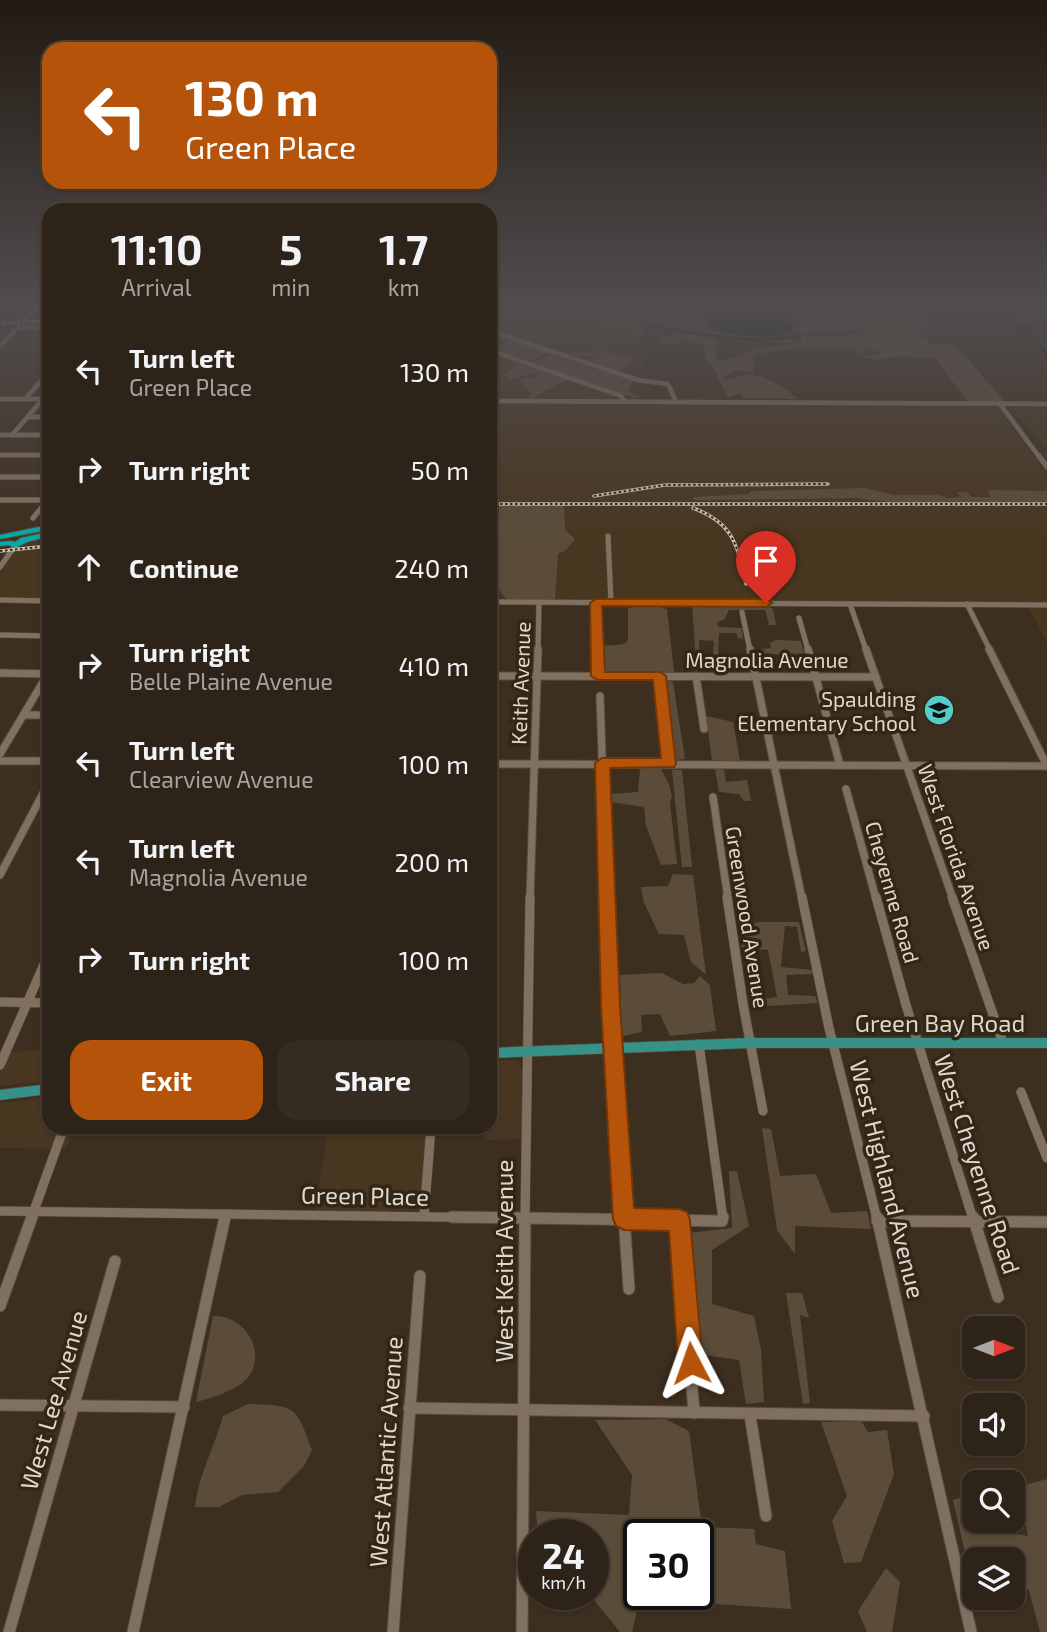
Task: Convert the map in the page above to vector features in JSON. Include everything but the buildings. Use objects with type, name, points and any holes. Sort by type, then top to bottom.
[{"type":"highway","points":[[0,541],[42,532]]},
{"type":"highway","points":[[0,541],[11,543],[42,533]]},
{"type":"main road","name":"Green Bay Road","points":[[497,1053],[750,1043],[1047,1043]]},
{"type":"main road","points":[[0,1094],[42,1090]]},
{"type":"street","points":[[25,399],[38,384]]},
{"type":"street","points":[[587,384],[621,396],[625,402]]},
{"type":"street","points":[[667,384],[676,402]]},
{"type":"street","points":[[0,399],[42,399]]},
{"type":"street","points":[[497,401],[1047,404]]},
{"type":"street","points":[[12,435],[42,403]]},
{"type":"street","points":[[1000,404],[1047,467]]},
{"type":"street","points":[[28,417],[42,417]]},
{"type":"street","points":[[1,436],[42,435]]},
{"type":"street","points":[[0,455],[42,456]]},
{"type":"street","points":[[0,477],[42,477]]},
{"type":"street","points":[[0,500],[42,499]]},
{"type":"street","points":[[33,518],[42,507]]},
{"type":"street","points":[[608,536],[611,603]]},
{"type":"street","points":[[0,567],[14,542]]},
{"type":"street","points":[[0,600],[42,601]]},
{"type":"street","points":[[497,602],[1047,605]]},
{"type":"street","name":"Keith Avenue","points":[[535,764],[539,602]]},
{"type":"street","points":[[596,603],[598,676]]},
{"type":"street","name":"West Florida Avenue","points":[[850,604],[1003,1043]]},
{"type":"street","points":[[497,764],[1047,766],[967,604]]},
{"type":"street","name":"West Highland Avenue","points":[[741,612],[833,1042],[924,1416],[971,1632]]},
{"type":"street","points":[[799,618],[840,765]]},
{"type":"street","points":[[0,635],[42,636]]},
{"type":"street","points":[[0,673],[42,673]]},
{"type":"street","name":"Magnolia Avenue","points":[[497,676],[876,677]]},
{"type":"street","points":[[660,676],[669,764]]},
{"type":"street","points":[[696,676],[704,729]]},
{"type":"street","points":[[0,754],[42,685]]},
{"type":"street","points":[[600,696],[613,1047],[629,1289]]},
{"type":"street","points":[[24,715],[42,715]]},
{"type":"street","points":[[0,761],[42,761]]},
{"type":"street","name":"West Keith Avenue","points":[[522,1632],[526,1051],[535,764]]},
{"type":"street","name":"Cheyenne Road","points":[[846,789],[906,1005]]},
{"type":"street","points":[[1,870],[42,795]]},
{"type":"street","name":"Greenwood Avenue","points":[[713,797],[750,1043],[763,1111]]},
{"type":"street","points":[[0,1065],[42,968]]},
{"type":"street","points":[[0,1002],[42,1003]]},
{"type":"street","name":"West Cheyenne Road","points":[[906,1005],[998,1297]]},
{"type":"street","name":"Green Place","points":[[0,1211],[722,1221],[724,1214],[699,1044]]},
{"type":"street","points":[[1021,1092],[1047,1158]]},
{"type":"street","points":[[0,1306],[62,1134]]},
{"type":"street","points":[[424,1216],[431,1134]]},
{"type":"street","points":[[133,1632],[226,1214]]},
{"type":"street","points":[[679,1220],[694,1413]]},
{"type":"street","points":[[877,1221],[1047,1222]]},
{"type":"street","name":"West Lee Avenue","points":[[9,1632],[115,1261]]},
{"type":"street","name":"West Atlantic Avenue","points":[[393,1632],[420,1276]]},
{"type":"street","points":[[0,1405],[184,1407]]},
{"type":"street","points":[[409,1408],[924,1416]]},
{"type":"street","points":[[750,1415],[766,1516]]},
{"type":"shaded area","points":[[497,384],[632,384],[637,405],[939,405],[999,408],[1047,474],[1047,642],[1027,605],[497,603]]},
{"type":"shaded area","points":[[523,384],[559,384],[534,399],[528,399],[532,393]]},
{"type":"shaded area","points":[[592,384],[631,384],[628,391],[641,398]]},
{"type":"shaded area","points":[[721,384],[778,384],[798,399],[744,398],[739,394],[728,398]]},
{"type":"shaded area","points":[[955,384],[990,384],[1004,401],[967,401]]},
{"type":"shaded area","points":[[1012,407],[1047,407],[1047,450]]},
{"type":"shaded area","points":[[865,488],[893,495],[940,495],[947,498],[961,497],[957,492],[966,492],[972,497],[990,497],[988,490],[1047,491],[1047,502],[887,502],[856,498],[694,500],[694,497],[749,494],[751,491]]},
{"type":"shaded area","points":[[564,505],[565,530],[575,539],[566,550],[558,554],[555,600],[507,600],[497,587],[497,506]]},
{"type":"shaded area","points":[[42,538],[42,601],[0,600],[0,564],[14,545]]},
{"type":"shaded area","points":[[651,605],[667,609],[674,672],[602,672],[604,646],[624,644],[628,640],[628,608]]},
{"type":"shaded area","points":[[692,605],[767,606],[773,609],[776,625],[769,625],[765,610],[729,610],[724,620],[717,622],[718,627],[742,628],[743,639],[738,638],[736,633],[719,633],[718,656],[713,655],[714,641],[699,640],[700,661],[696,661]]},
{"type":"shaded area","points":[[776,640],[801,641],[804,655],[762,654],[761,649],[771,648],[770,643]]},
{"type":"shaded area","points":[[667,681],[673,682],[685,759],[676,760],[673,755]]},
{"type":"shaded area","points":[[706,716],[733,722],[740,761],[712,760]]},
{"type":"shaded area","points":[[640,769],[661,769],[668,782],[672,795],[670,804],[677,864],[661,865],[646,826],[644,807],[611,802],[610,794],[638,792]]},
{"type":"shaded area","points":[[715,769],[724,769],[726,782],[747,780],[751,801],[744,801],[739,794],[719,792]]},
{"type":"shaded area","points":[[672,770],[682,770],[692,867],[682,867]]},
{"type":"shaded area","points":[[673,874],[693,875],[706,975],[691,962],[684,935],[659,934],[644,903],[641,887],[668,886]]},
{"type":"shaded area","points":[[799,922],[806,951],[801,952],[797,927],[785,926],[781,967],[813,970],[814,974],[786,975],[788,995],[815,996],[818,1003],[751,1007],[750,1001],[777,997],[768,950],[742,948],[738,925]]},
{"type":"shaded area","points":[[662,973],[683,984],[694,983],[700,976],[710,985],[716,1031],[670,1036],[660,1014],[641,1015],[642,1032],[623,1036],[618,1033],[616,1010],[621,1008],[620,975]]},
{"type":"shaded area","points":[[42,1050],[42,1082],[0,1086],[0,1052]]},
{"type":"shaded area","points":[[516,1060],[522,1071],[523,1139],[484,1140],[484,1134],[497,1134],[497,1061]]},
{"type":"shaded area","points":[[42,1098],[42,1134],[71,1134],[66,1149],[0,1148],[0,1103]]},
{"type":"shaded area","points":[[762,1128],[771,1129],[780,1176],[816,1174],[831,1213],[867,1211],[871,1229],[795,1226],[795,1254],[777,1230]]},
{"type":"shaded area","points":[[327,1134],[426,1134],[421,1210],[315,1213]]},
{"type":"shaded area","points":[[729,1171],[737,1171],[749,1226],[712,1250],[712,1304],[754,1316],[761,1350],[764,1402],[746,1404],[739,1360],[697,1354],[688,1233],[732,1228]]},
{"type":"shaded area","points":[[786,1293],[802,1293],[809,1318],[800,1315],[810,1403],[803,1404]]},
{"type":"shaded area","points":[[213,1316],[226,1317],[245,1331],[252,1341],[255,1363],[241,1384],[225,1393],[196,1402]]},
{"type":"shaded area","points":[[248,1404],[285,1407],[297,1416],[312,1450],[304,1466],[278,1492],[242,1495],[219,1507],[195,1507],[200,1483],[223,1416]]},
{"type":"shaded area","points":[[665,1419],[689,1431],[701,1519],[623,1519],[623,1610],[637,1610],[632,1632],[620,1632],[602,1610],[609,1610],[609,1519],[537,1519],[536,1511],[629,1515],[632,1475],[595,1420]]},
{"type":"shaded area","points":[[861,1421],[868,1432],[887,1430],[894,1474],[861,1562],[844,1563],[832,1521],[847,1496],[821,1422]]},
{"type":"shaded area","points":[[1047,1479],[1047,1632],[1040,1632],[1029,1590],[1025,1590],[1025,1547],[964,1547],[953,1500],[962,1498],[962,1533],[1011,1533],[1028,1536],[1025,1485]]},
{"type":"shaded area","points":[[714,1527],[754,1529],[756,1544],[785,1551],[791,1609],[714,1604]]},
{"type":"shaded area","points":[[886,1568],[900,1582],[892,1632],[867,1632],[858,1611]]},
{"type":"railway","points":[[594,496],[665,485],[828,484]]},
{"type":"railway","points":[[497,504],[1047,504]]},
{"type":"railway","points":[[693,508],[717,521],[732,537],[746,584]]},
{"type":"railway","points":[[0,551],[42,547]]},
{"type":"place","name":"Spaulding Elementary School","points":[[939,710]]},
{"type":"route","points":[[691,1363],[679,1220],[624,1219],[611,1006],[602,763],[669,764],[660,676],[598,676],[596,603],[766,603]]}]
